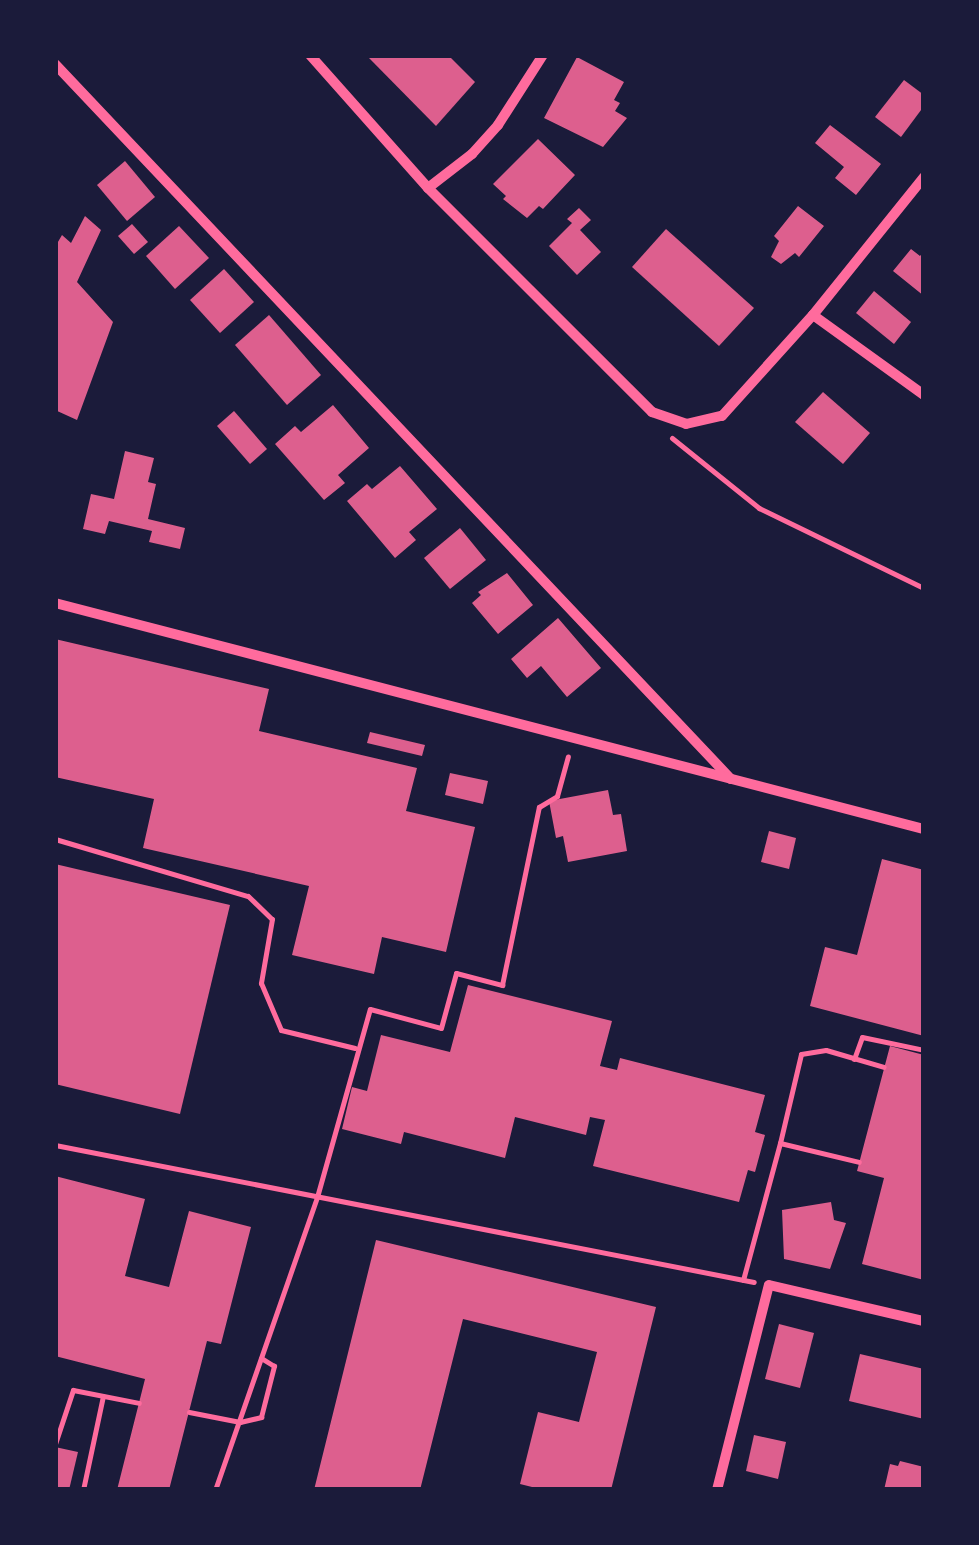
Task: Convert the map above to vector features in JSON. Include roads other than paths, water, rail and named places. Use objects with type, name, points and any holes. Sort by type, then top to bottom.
[{"type":"street","points":[[310,55],[428,188],[652,412],[686,424],[722,416],[813,315],[924,177]]},
{"type":"street","points":[[428,188],[472,154],[498,126],[543,55]]},
{"type":"street","points":[[55,64],[731,779]]},
{"type":"street","points":[[813,315],[924,395]]},
{"type":"street","points":[[55,603],[924,829]]},
{"type":"street","points":[[716,1490],[769,1286],[924,1321]]}]
